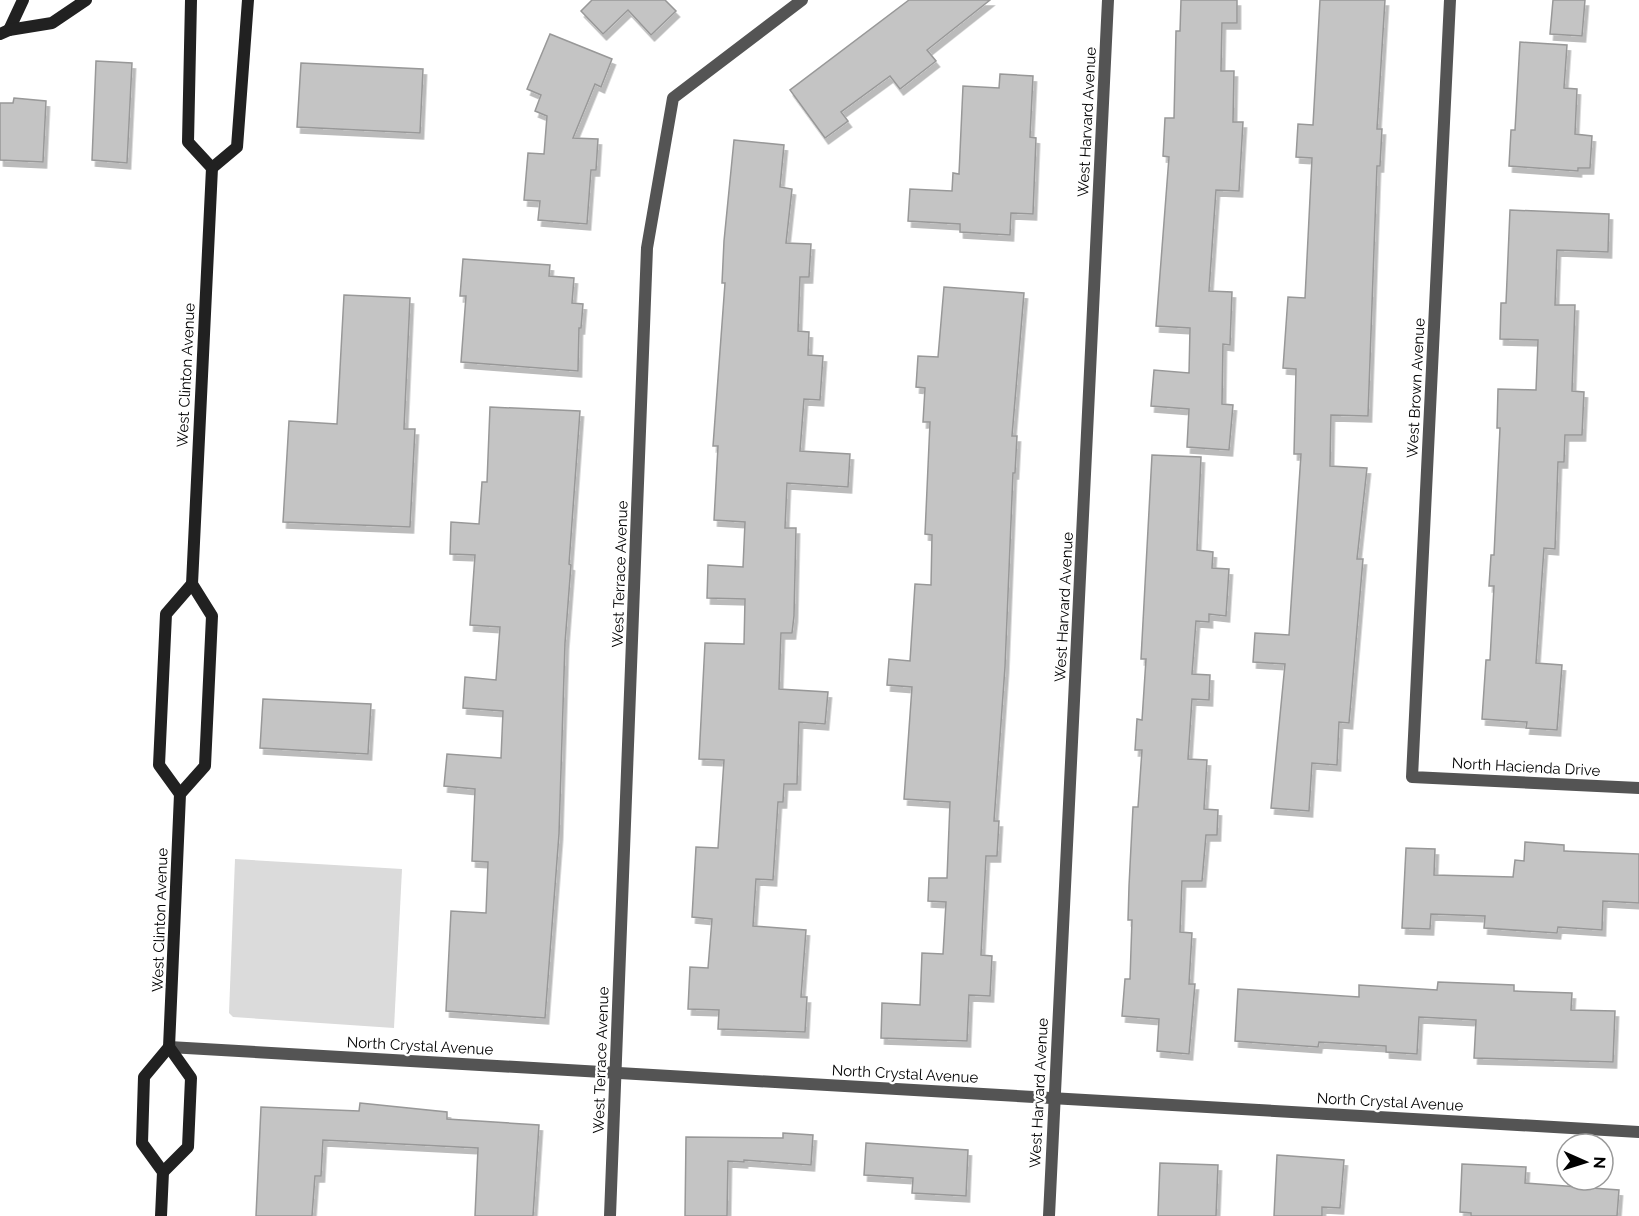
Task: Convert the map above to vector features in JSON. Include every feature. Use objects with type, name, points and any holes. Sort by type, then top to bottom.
[{"type":"main road","points":[[4,32],[23,0]]},
{"type":"main road","points":[[4,32],[52,23],[86,0]]},
{"type":"main road","points":[[191,0],[188,142],[212,168],[237,147],[248,0]]},
{"type":"main road","name":"West Clinton Avenue","points":[[192,584],[212,168]]},
{"type":"main road","points":[[192,584],[212,616],[206,755],[205,766],[180,794],[159,765],[166,614],[192,584]]},
{"type":"main road","name":"West Clinton Avenue","points":[[169,1047],[180,794]]},
{"type":"main road","points":[[160,1216],[163,1172],[142,1143],[144,1077],[169,1047],[191,1078],[188,1147],[163,1172]]},
{"type":"street","name":"West Terrace Avenue","points":[[610,1216],[647,248],[673,98],[802,0]]},
{"type":"street","name":"West Harvard Avenue","points":[[1049,1216],[1108,0]]},
{"type":"street","name":"West Brown Avenue","points":[[1412,777],[1450,0]]},
{"type":"street","name":"North Hacienda Drive","points":[[1412,777],[1639,788]]},
{"type":"street","name":"North Crystal Avenue","points":[[169,1047],[1639,1132]]},
{"type":"shaded area","points":[[235,859],[402,869],[394,1028],[233,1017],[229,1013]]},
{"type":"building","points":[[592,0],[665,0],[676,11],[651,35],[628,10],[603,34],[581,11]]},
{"type":"building","points":[[909,0],[990,0],[927,50],[936,61],[900,89],[890,76],[841,112],[848,121],[825,138],[790,90]]},
{"type":"building","points":[[1181,0],[1237,0],[1237,23],[1222,23],[1221,71],[1234,71],[1233,122],[1243,122],[1239,191],[1216,190],[1209,291],[1232,292],[1230,345],[1223,344],[1222,404],[1233,405],[1229,450],[1187,447],[1189,409],[1151,406],[1154,370],[1189,373],[1190,328],[1156,326],[1169,157],[1163,156],[1165,118],[1174,118],[1176,31],[1180,31]]},
{"type":"building","points":[[1320,0],[1385,0],[1377,129],[1382,129],[1380,166],[1377,166],[1368,416],[1331,415],[1330,466],[1367,468],[1357,559],[1363,559],[1349,723],[1339,722],[1337,765],[1312,763],[1309,811],[1271,808],[1285,664],[1253,662],[1255,633],[1289,635],[1301,454],[1294,454],[1296,369],[1283,368],[1288,297],[1305,298],[1312,158],[1296,157],[1298,124],[1313,125]]},
{"type":"building","points":[[1553,0],[1585,0],[1582,36],[1550,34]]},
{"type":"building","points":[[550,34],[612,59],[601,87],[595,84],[573,138],[598,139],[596,170],[591,170],[587,224],[538,220],[540,201],[524,200],[528,153],[544,154],[547,116],[535,111],[541,95],[527,89]]},
{"type":"building","points":[[1520,42],[1567,45],[1564,88],[1577,89],[1575,134],[1592,136],[1590,168],[1578,168],[1578,171],[1509,166],[1511,130],[1515,130]]},
{"type":"building","points":[[96,61],[132,63],[127,163],[92,160]]},
{"type":"building","points":[[301,63],[423,69],[420,133],[297,127]]},
{"type":"building","points":[[1000,74],[1033,76],[1030,137],[1036,138],[1033,214],[1011,213],[1010,235],[960,232],[960,224],[908,221],[910,189],[952,191],[953,173],[959,174],[963,86],[999,88]]},
{"type":"building","points":[[14,98],[46,101],[43,162],[0,160],[0,103],[13,103]]},
{"type":"building","points":[[734,140],[784,145],[780,187],[792,189],[786,243],[811,244],[809,277],[800,277],[798,331],[809,332],[808,355],[823,356],[820,400],[804,399],[800,451],[850,454],[848,487],[787,483],[785,528],[796,528],[794,616],[792,633],[781,633],[779,689],[828,692],[825,724],[799,722],[797,784],[784,784],[783,802],[778,802],[773,880],[756,879],[753,926],[806,930],[801,997],[807,997],[805,1032],[718,1029],[719,1010],[688,1009],[690,967],[708,968],[712,919],[692,917],[696,847],[718,848],[724,760],[699,759],[705,643],[744,644],[745,599],[707,598],[708,565],[743,567],[745,522],[714,520],[718,446],[713,446],[725,283],[722,283],[724,241]]},
{"type":"building","points":[[1510,210],[1609,214],[1608,252],[1557,250],[1555,305],[1575,305],[1572,391],[1584,392],[1582,435],[1565,435],[1564,462],[1558,462],[1555,549],[1544,548],[1536,663],[1562,665],[1557,730],[1526,728],[1527,722],[1482,719],[1486,660],[1490,660],[1494,586],[1489,586],[1491,555],[1494,555],[1500,428],[1497,428],[1498,389],[1536,390],[1538,340],[1500,339],[1501,303],[1506,303]]},
{"type":"building","points":[[463,259],[550,265],[549,276],[574,278],[572,303],[583,304],[581,328],[579,328],[578,371],[461,362],[466,296],[460,296]]},
{"type":"building","points":[[944,287],[1024,293],[1012,436],[1017,436],[994,821],[999,821],[997,856],[986,856],[981,955],[992,956],[990,996],[969,995],[967,1041],[881,1038],[882,1003],[920,1005],[922,953],[943,954],[946,902],[928,901],[929,878],[947,878],[950,802],[904,799],[912,687],[887,685],[889,659],[910,661],[915,584],[931,585],[932,535],[925,534],[930,422],[923,422],[925,388],[916,387],[918,356],[938,357]]},
{"type":"building","points":[[344,295],[410,298],[404,429],[415,429],[410,527],[283,522],[289,421],[337,424]]},
{"type":"building","points":[[490,407],[580,411],[565,643],[559,834],[545,1018],[446,1011],[451,911],[486,913],[488,862],[472,861],[475,789],[444,786],[447,754],[501,758],[503,711],[463,708],[465,677],[496,680],[500,627],[470,625],[475,555],[450,554],[451,522],[479,524],[482,482],[487,482]]},
{"type":"building","points":[[1152,455],[1201,457],[1197,550],[1213,552],[1212,568],[1229,569],[1226,616],[1209,614],[1209,622],[1196,621],[1192,674],[1210,675],[1209,700],[1192,699],[1188,759],[1207,760],[1204,809],[1218,810],[1217,835],[1206,835],[1202,881],[1182,881],[1180,932],[1192,933],[1189,984],[1195,984],[1189,1054],[1157,1051],[1159,1019],[1122,1016],[1125,979],[1130,979],[1132,920],[1128,920],[1129,886],[1133,807],[1138,807],[1142,750],[1135,750],[1137,719],[1142,720],[1146,659],[1141,659]]},
{"type":"building","points":[[263,699],[371,704],[368,754],[260,748]]},
{"type":"building","points":[[1525,842],[1564,845],[1564,851],[1639,854],[1639,903],[1603,901],[1602,930],[1558,927],[1557,933],[1484,928],[1485,916],[1431,914],[1430,929],[1402,928],[1406,848],[1435,849],[1434,875],[1513,877],[1515,860],[1524,861]]},
{"type":"building","points":[[1438,982],[1514,985],[1514,991],[1572,993],[1571,1010],[1615,1011],[1613,1062],[1474,1058],[1476,1020],[1419,1017],[1417,1054],[1386,1052],[1386,1046],[1319,1042],[1318,1047],[1235,1041],[1238,989],[1359,997],[1359,985],[1437,990]]},
{"type":"building","points":[[360,1103],[447,1112],[447,1119],[539,1125],[533,1216],[475,1216],[478,1148],[323,1140],[321,1176],[315,1176],[312,1216],[256,1216],[261,1107],[359,1111]]},
{"type":"building","points":[[783,1133],[813,1135],[811,1165],[728,1161],[727,1216],[685,1216],[686,1137],[783,1138]]},
{"type":"building","points":[[866,1143],[968,1150],[966,1196],[912,1193],[913,1178],[864,1175]]},
{"type":"building","points":[[1277,1155],[1344,1160],[1340,1208],[1322,1207],[1322,1216],[1274,1216]]},
{"type":"building","points":[[1160,1163],[1218,1165],[1216,1216],[1158,1216]]},
{"type":"building","points":[[1462,1164],[1526,1167],[1525,1183],[1555,1185],[1555,1192],[1615,1192],[1615,1190],[1619,1190],[1617,1216],[1471,1216],[1471,1213],[1460,1212]]}]
